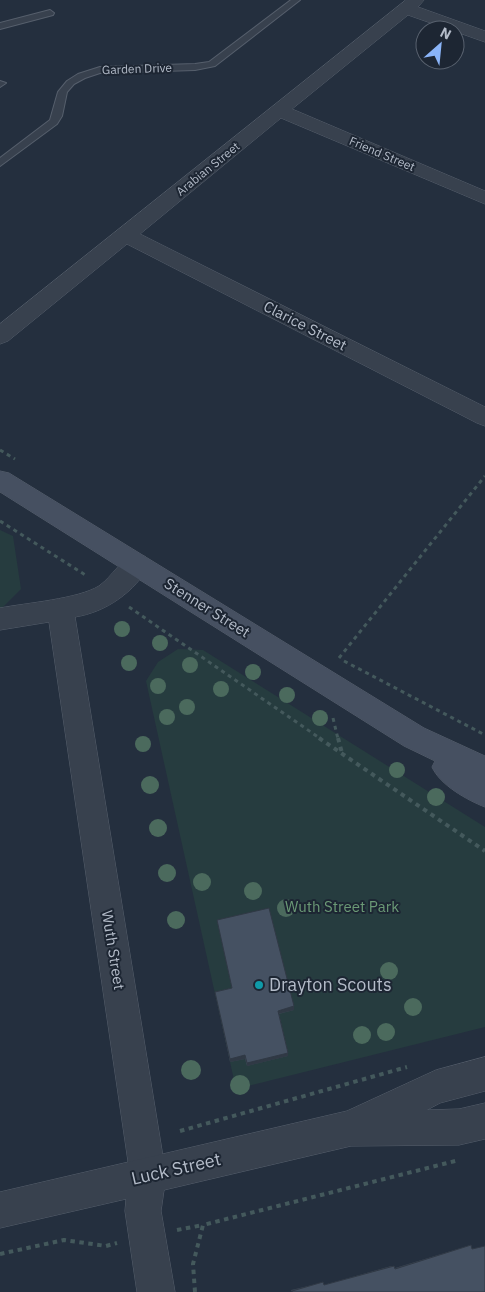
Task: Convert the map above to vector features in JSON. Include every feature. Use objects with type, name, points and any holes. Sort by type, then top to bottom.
[{"type":"main road","name":"Stenner Street","points":[[0,480],[414,737],[485,770]]},
{"type":"main road","name":"Stenner Street","points":[[414,737],[449,770],[485,793]]},
{"type":"street","points":[[410,4],[485,37]]},
{"type":"street","name":"Arabian Street","points":[[0,336],[410,4]]},
{"type":"street","name":"Friend Street","points":[[280,111],[485,198]]},
{"type":"street","name":"Clarice Street","points":[[125,236],[485,416]]},
{"type":"street","points":[[0,619],[88,604],[109,593],[137,564]]},
{"type":"street","name":"Wuth Street","points":[[60,608],[148,1175],[143,1211],[156,1292]]},
{"type":"street","name":"Luck Street","points":[[351,1128],[436,1087],[485,1074]]},
{"type":"street","name":"Luck Street","points":[[0,1210],[351,1128],[459,1127],[485,1121]]},
{"type":"lane","name":"Garden Drive","points":[[0,162],[54,122],[58,117],[60,99],[63,92],[68,84],[76,78],[100,70],[195,67],[212,64],[296,0]]},
{"type":"lane","points":[[0,26],[50,13]]},
{"type":"path","points":[[0,450],[17,461]]},
{"type":"path","points":[[339,658],[485,476]]},
{"type":"path","points":[[0,521],[82,573],[485,850]]},
{"type":"path","points":[[330,653],[485,735]]},
{"type":"path","points":[[180,1131],[409,1066]]},
{"type":"path","points":[[0,1254],[64,1240],[106,1246],[203,1225],[461,1159]]},
{"type":"path","points":[[195,1292],[193,1264],[203,1225]]},
{"type":"green space","points":[[0,530],[13,536],[21,589],[0,610]]},
{"type":"green space","name":"Wuth Street Park","points":[[178,649],[203,650],[485,827],[485,1027],[236,1089],[146,681],[158,662]]},
{"type":"building","name":"Drayton Scouts","points":[[269,908],[294,1006],[278,1011],[288,1053],[247,1063],[245,1055],[230,1059],[215,992],[232,988],[217,920]]},
{"type":"building","points":[[471,1245],[472,1249],[485,1246],[485,1292],[292,1291],[323,1282],[324,1285],[394,1266],[395,1269]]},
{"type":"place","name":"Drayton Scouts","points":[[259,985]]}]
